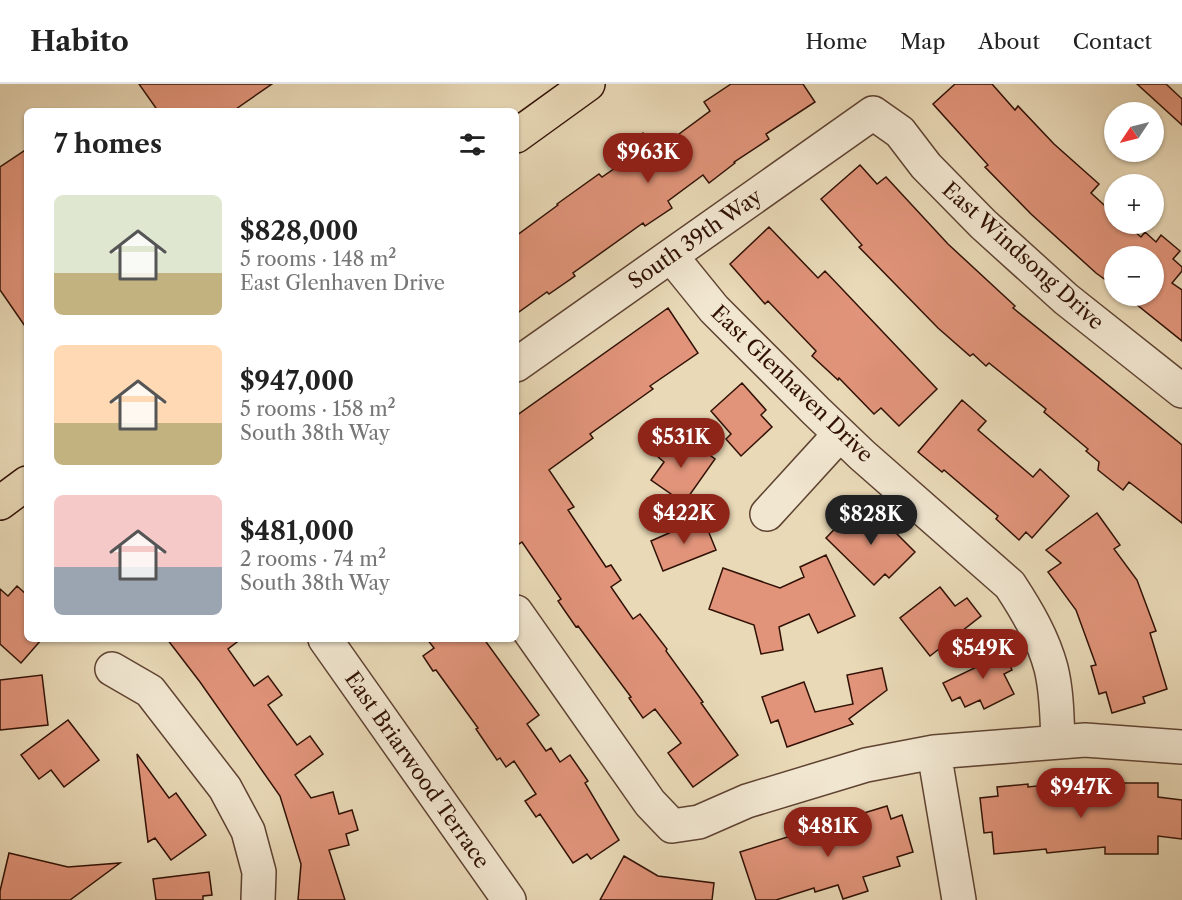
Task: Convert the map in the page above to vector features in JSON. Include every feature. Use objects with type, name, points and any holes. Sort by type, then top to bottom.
[{"type":"main road","points":[[519,134],[588,84]]},
{"type":"main road","points":[[0,503],[24,485]]},
{"type":"street","name":"South 39th Way","points":[[519,363],[873,112]]},
{"type":"street","name":"East Windsong Drive","points":[[873,112],[900,132],[926,166],[983,224],[1066,299],[1182,390]]},
{"type":"street","name":"East Glenhaven Drive","points":[[671,256],[714,309],[840,434],[1010,585],[1027,610],[1051,668],[1057,708],[1058,742]]},
{"type":"street","points":[[767,514],[840,434]]},
{"type":"street","points":[[519,616],[650,803],[672,826],[699,822],[747,801],[866,765],[934,753],[1085,740],[1182,747]]},
{"type":"street","name":"East Briarwood Terrace","points":[[327,642],[509,900]]},
{"type":"street","points":[[112,669],[150,691],[225,788],[248,831],[260,872],[258,900]]},
{"type":"street","points":[[934,753],[959,900]]},
{"type":"building","points":[[139,84],[272,84],[237,108],[156,108]]},
{"type":"building","points":[[731,84],[803,84],[815,102],[766,134],[769,139],[734,162],[709,183],[703,175],[668,201],[672,208],[645,226],[643,223],[573,273],[575,276],[519,312],[519,234],[599,174],[602,177],[631,157],[624,146],[643,133],[656,151],[710,111],[704,102]]},
{"type":"building","points":[[955,84],[992,84],[1015,110],[1018,106],[1054,144],[1099,184],[1091,193],[1104,205],[1104,234],[1138,234],[1141,237],[1147,234],[1156,242],[1161,235],[1180,251],[1173,259],[1182,267],[1182,271],[1172,283],[1182,290],[1182,341],[1138,306],[1164,306],[1164,246],[1104,246],[1104,279],[1031,214],[985,167],[988,165],[933,104]]},
{"type":"building","points":[[1137,84],[1166,84],[1182,99],[1182,125],[1164,109],[1164,102],[1157,102]]},
{"type":"building","points":[[24,151],[24,325],[0,290],[0,167]]},
{"type":"building","points":[[860,165],[877,184],[886,177],[948,244],[1015,306],[1013,308],[1182,445],[1182,523],[1129,482],[1123,490],[1098,470],[1099,462],[1086,451],[1088,449],[1044,412],[1046,409],[989,363],[986,366],[973,354],[970,356],[938,328],[859,247],[862,245],[821,199]]},
{"type":"building","points":[[769,227],[818,278],[825,271],[937,389],[899,426],[881,408],[874,414],[839,378],[838,380],[812,356],[816,351],[768,301],[765,304],[730,264]]},
{"type":"building","points":[[668,308],[698,353],[650,386],[653,389],[590,434],[593,438],[549,470],[574,507],[568,510],[606,567],[611,565],[621,580],[611,587],[633,619],[640,614],[667,649],[666,651],[738,755],[693,787],[668,753],[681,743],[655,709],[643,718],[629,698],[631,697],[558,601],[561,599],[522,542],[519,544],[519,414]]},
{"type":"building","points":[[742,383],[766,410],[761,415],[772,427],[741,456],[726,439],[731,434],[711,411]]},
{"type":"building","points":[[962,400],[986,421],[978,430],[1033,477],[1040,469],[1069,496],[1032,538],[1026,532],[1019,540],[996,519],[998,516],[944,470],[942,472],[918,452]]},
{"type":"building","points":[[669,436],[691,452],[696,445],[715,459],[684,503],[651,480],[664,462],[656,455]]},
{"type":"building","points":[[873,510],[915,552],[889,578],[885,574],[874,585],[826,538],[849,514],[859,524]]},
{"type":"building","points":[[1097,513],[1120,545],[1114,549],[1137,580],[1156,631],[1150,633],[1167,689],[1143,697],[1145,703],[1112,713],[1106,692],[1099,694],[1091,666],[1096,665],[1076,610],[1048,572],[1061,563],[1046,550]]},
{"type":"building","points":[[703,518],[716,550],[663,571],[651,541]]},
{"type":"building","points":[[826,555],[855,616],[818,633],[809,614],[779,627],[783,650],[761,654],[754,625],[709,609],[723,568],[780,588],[804,577],[800,567]]},
{"type":"building","points":[[17,586],[24,592],[24,642],[39,642],[21,663],[0,644],[0,589],[8,596]]},
{"type":"building","points":[[940,587],[955,606],[967,598],[981,616],[930,656],[900,618]]},
{"type":"building","points":[[169,642],[237,642],[228,649],[254,686],[268,676],[282,695],[268,705],[297,745],[310,736],[323,754],[295,775],[311,798],[333,792],[339,814],[352,810],[358,830],[346,834],[349,845],[329,850],[345,900],[298,900],[301,864],[280,796]]},
{"type":"building","points":[[429,642],[486,642],[539,715],[527,724],[546,751],[551,748],[560,762],[570,755],[588,781],[585,783],[619,840],[591,859],[587,854],[573,863],[540,814],[536,817],[525,801],[536,794],[514,761],[506,767],[500,758],[497,760],[476,729],[478,728],[436,670],[433,671],[423,656],[434,648]]},
{"type":"building","points":[[998,642],[1012,670],[1004,674],[1014,694],[984,709],[980,700],[965,707],[960,697],[952,701],[943,683],[983,664],[977,652]]},
{"type":"building","points":[[882,668],[887,690],[849,719],[853,724],[787,747],[778,720],[771,723],[762,697],[804,682],[815,712],[853,704],[847,675]]},
{"type":"building","points":[[42,675],[48,725],[0,730],[0,680]]},
{"type":"building","points":[[68,720],[99,760],[64,787],[51,770],[39,779],[21,755]]},
{"type":"building","points":[[137,754],[169,798],[176,793],[206,835],[171,860],[155,838],[148,842]]},
{"type":"building","points":[[1074,782],[1075,795],[1117,790],[1117,783],[1158,783],[1158,797],[1182,800],[1182,839],[1158,836],[1158,854],[1105,854],[1105,847],[1047,853],[1046,849],[994,854],[992,832],[984,833],[980,798],[998,796],[997,787],[1028,784],[1028,787]]},
{"type":"building","points":[[887,806],[891,819],[902,815],[913,852],[897,857],[900,866],[863,877],[868,891],[843,899],[838,885],[815,892],[814,888],[776,900],[756,900],[740,852],[797,834],[796,831],[819,824],[823,837],[857,827],[854,816]]},
{"type":"building","points":[[9,853],[68,867],[120,863],[70,900],[0,900]]},
{"type":"building","points":[[624,856],[658,876],[714,883],[712,900],[600,900]]},
{"type":"building","points":[[209,872],[212,895],[203,896],[203,900],[156,900],[153,879]]}]
